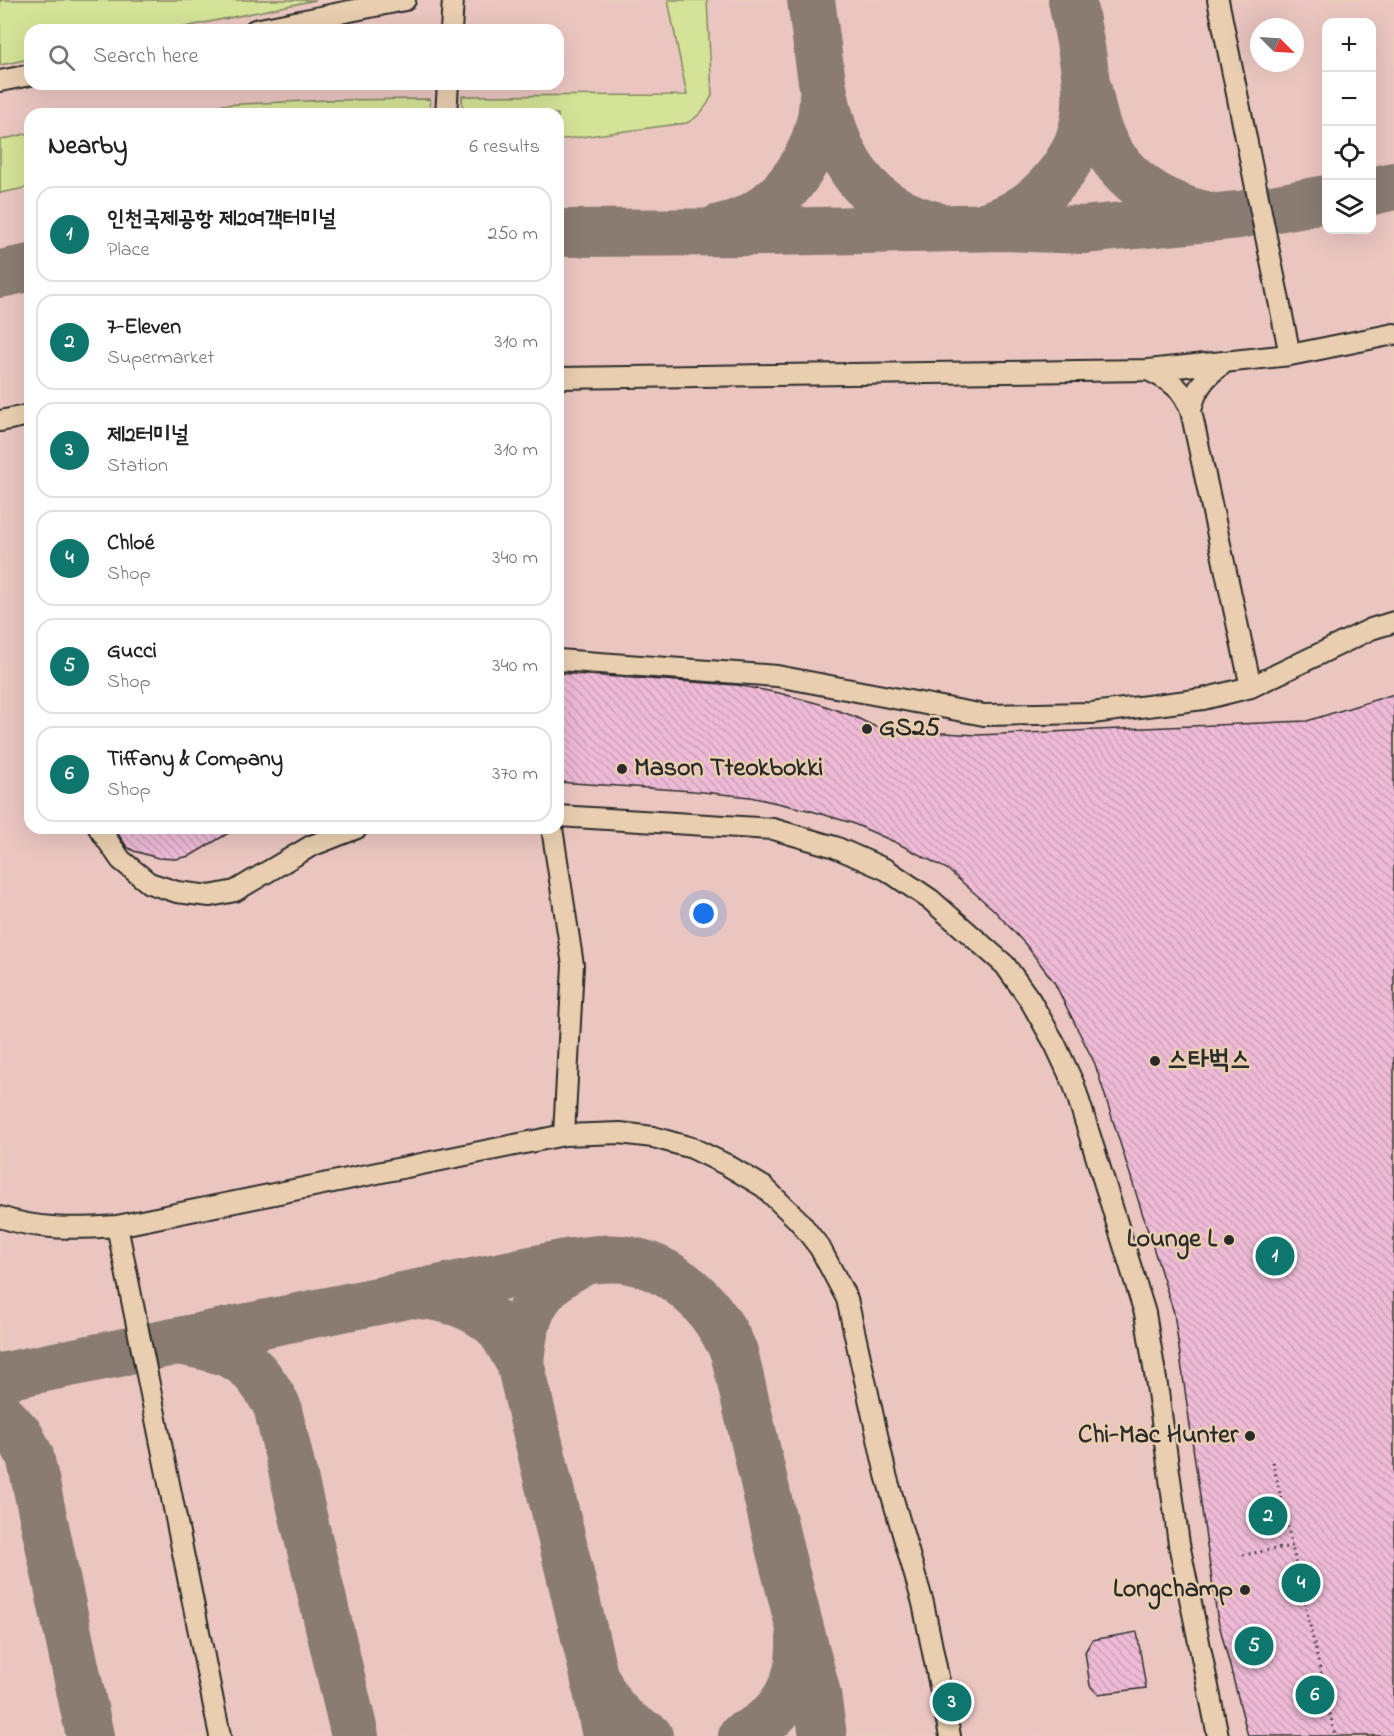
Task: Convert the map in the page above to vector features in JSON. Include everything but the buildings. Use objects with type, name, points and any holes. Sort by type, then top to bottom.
[{"type":"lane","points":[[285,24],[405,0]]},
{"type":"lane","points":[[451,24],[453,0]]},
{"type":"lane","points":[[1218,0],[1290,355]]},
{"type":"lane","points":[[0,81],[24,76]]},
{"type":"lane","points":[[446,108],[448,90]]},
{"type":"lane","points":[[564,378],[1149,370],[1290,355],[1394,334]]},
{"type":"lane","points":[[1191,411],[1196,392],[1202,382],[1224,363]]},
{"type":"lane","points":[[1149,370],[1175,384],[1187,398],[1251,687]]},
{"type":"lane","points":[[0,421],[24,416]]},
{"type":"lane","points":[[564,660],[777,676],[984,715],[1092,713],[1203,699],[1251,687],[1371,629],[1394,622]]},
{"type":"lane","points":[[564,816],[773,829],[835,847],[887,870],[931,900],[1005,965],[1030,1000],[1055,1044],[1074,1085],[1145,1313],[1179,1545],[1218,1736]]},
{"type":"lane","points":[[102,834],[121,860],[149,883],[177,892],[210,896],[235,891],[310,846],[341,834]]},
{"type":"lane","points":[[553,834],[573,965],[564,1135]]},
{"type":"lane","points":[[0,1218],[32,1225],[72,1229],[117,1226],[564,1135],[620,1133],[653,1137],[692,1148],[728,1165],[764,1187],[799,1221],[820,1248],[847,1299],[886,1475],[923,1603],[950,1736]]},
{"type":"lane","points":[[117,1226],[220,1736]]},
{"type":"path","points":[[1273,1462],[1335,1736]]},
{"type":"path","points":[[1243,1555],[1292,1546]]},
{"type":"shaded area","points":[[0,0],[1394,0],[1394,1736],[0,1736]]},
{"type":"green space","points":[[0,0],[316,0],[199,24],[24,24],[24,60],[0,65]]},
{"type":"green space","points":[[668,0],[707,0],[712,95],[702,111],[687,123],[564,139],[564,108],[463,108],[462,96],[687,95]]},
{"type":"green space","points":[[430,99],[429,108],[220,108],[219,105],[327,100]]},
{"type":"green space","points":[[24,134],[24,188],[0,193],[0,140]]},
{"type":"taxiway","points":[[811,0],[827,105],[836,136],[850,165],[870,190],[897,211],[934,225]]},
{"type":"taxiway","points":[[984,226],[1022,210],[1039,197],[1054,182],[1076,146],[1083,126],[1086,106],[1086,79],[1072,0]]},
{"type":"taxiway","points":[[1088,89],[1096,124],[1106,146],[1115,161],[1127,174],[1156,196],[1189,211],[1206,215]]},
{"type":"taxiway","points":[[719,228],[741,222],[761,211],[794,180],[815,139],[821,117],[823,95]]},
{"type":"taxiway","points":[[1376,190],[1394,186]]},
{"type":"taxiway","points":[[564,233],[770,232],[1004,227],[1083,230],[1239,215],[1322,200]]},
{"type":"taxiway","points":[[0,274],[24,269]]},
{"type":"taxiway","points":[[0,1377],[571,1262],[622,1259],[659,1270],[690,1290],[703,1304],[715,1319],[734,1352],[780,1551],[817,1694],[823,1736]]},
{"type":"taxiway","points":[[520,1363],[525,1330],[535,1302],[554,1280],[583,1262]]},
{"type":"taxiway","points":[[420,1295],[459,1303],[486,1317],[502,1332],[520,1363],[593,1671],[606,1736]]},
{"type":"taxiway","points":[[183,1342],[216,1349],[240,1359],[259,1377],[277,1406],[355,1736]]},
{"type":"taxiway","points":[[0,1414],[20,1436],[30,1456],[90,1736]]},
{"type":"taxiway","points":[[742,1736],[768,1719],[787,1697],[797,1670],[800,1639]]},
{"type":"taxiway","points":[[597,1681],[617,1714],[640,1732],[649,1736]]},
{"type":"place","name":"GS25","points":[[867,729]]},
{"type":"place","name":"Mason Tteokbokki","points":[[622,769]]},
{"type":"place","name":"스타벅스","points":[[1155,1061]]},
{"type":"place","name":"Lounge L","points":[[1229,1240]]},
{"type":"place","name":"인천국제공항 제2여객터미널","points":[[1275,1256]]},
{"type":"place","name":"Chi-Mac Hunter","points":[[1250,1436]]},
{"type":"place","name":"7-Eleven","points":[[1268,1516]]},
{"type":"place","name":"Chloé","points":[[1301,1583]]},
{"type":"place","name":"Longchamp","points":[[1245,1590]]},
{"type":"place","name":"Gucci","points":[[1254,1646]]},
{"type":"place","name":"Tiffany & Company","points":[[1315,1695]]},
{"type":"place","name":"제2터미널","points":[[952,1702]]}]
